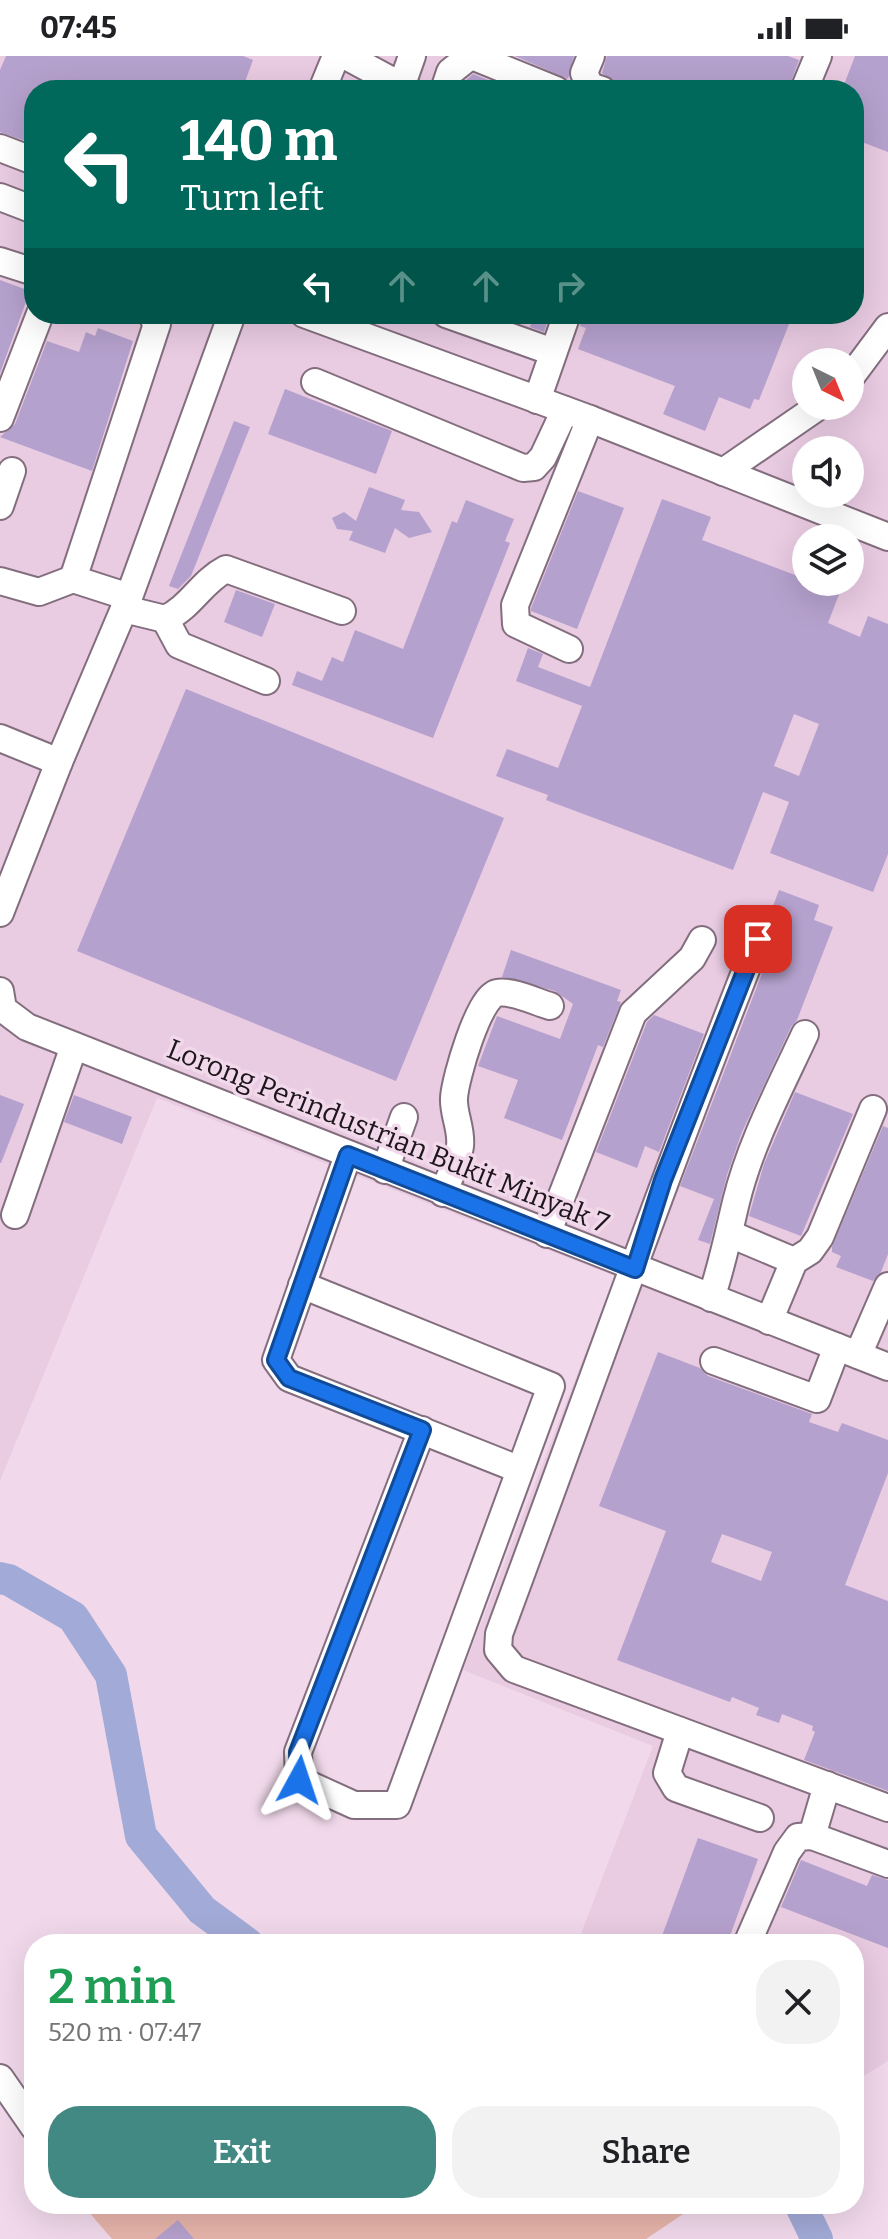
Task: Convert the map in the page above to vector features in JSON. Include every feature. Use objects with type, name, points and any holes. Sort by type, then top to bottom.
[{"type":"street","points":[[326,80],[336,56]]},
{"type":"street","points":[[346,56],[387,80]]},
{"type":"street","points":[[405,80],[412,56]]},
{"type":"street","points":[[447,80],[450,72],[471,56],[531,80]]},
{"type":"street","points":[[587,80],[584,73],[591,56]]},
{"type":"street","points":[[808,80],[818,56]]},
{"type":"street","points":[[0,148],[24,157]]},
{"type":"street","points":[[0,197],[24,206]]},
{"type":"street","points":[[0,261],[24,269]]},
{"type":"street","points":[[0,418],[36,324]]},
{"type":"street","points":[[73,579],[157,324]]},
{"type":"street","points":[[0,913],[59,762],[127,603],[228,324]]},
{"type":"street","points":[[360,324],[537,400],[888,537]]},
{"type":"street","points":[[474,324],[553,352]]},
{"type":"street","points":[[537,400],[563,324]]},
{"type":"street","points":[[864,359],[888,327]]},
{"type":"street","points":[[315,382],[523,468],[534,467],[543,457],[565,410]]},
{"type":"street","points":[[569,649],[516,624],[515,605],[590,419]]},
{"type":"street","points":[[723,472],[799,420]]},
{"type":"street","points":[[0,506],[12,471]]},
{"type":"street","points":[[165,619],[189,605],[211,577],[226,569],[342,611]]},
{"type":"street","points":[[0,581],[39,592],[73,579],[165,619]]},
{"type":"street","points":[[165,619],[169,634],[179,645],[266,681]]},
{"type":"street","points":[[0,738],[59,762]]},
{"type":"street","points":[[758,939],[663,1180],[635,1269],[499,1634],[498,1650],[514,1669],[888,1808]]},
{"type":"street","points":[[547,1234],[633,1013],[692,958],[702,940]]},
{"type":"street","points":[[443,1193],[460,1150],[461,1130],[454,1101],[457,1073],[483,1005],[490,995],[501,991],[550,1006]]},
{"type":"street","name":"Lorong Perindustrian Bukit Minyak 7","points":[[2,1000],[27,1027],[888,1367]]},
{"type":"street","points":[[711,1298],[730,1234],[736,1200],[762,1131],[805,1034]]},
{"type":"street","points":[[15,1215],[74,1046]]},
{"type":"street","points":[[769,1321],[794,1261],[810,1251],[820,1237],[873,1109]]},
{"type":"street","points":[[385,1170],[404,1117]]},
{"type":"street","points":[[348,1155],[276,1360],[289,1378],[518,1469]]},
{"type":"street","points":[[730,1234],[794,1261]]},
{"type":"street","points":[[302,1285],[551,1386],[397,1805],[354,1805],[299,1780],[298,1752],[422,1430]]},
{"type":"street","points":[[714,1361],[817,1399],[888,1286]]},
{"type":"street","points":[[680,1731],[667,1773],[676,1788],[760,1818]]},
{"type":"street","points":[[812,1836],[827,1785]]},
{"type":"street","points":[[751,1934],[787,1852],[798,1837],[812,1836],[888,1864]]},
{"type":"street","points":[[0,2078],[24,2113]]},
{"type":"shaded area","points":[[0,56],[888,56],[888,2061],[864,2076],[864,1934],[581,1934],[653,1746],[463,1670],[615,1276],[157,1098],[0,1481]]},
{"type":"shaded area","points":[[91,2214],[683,2214],[646,2239],[112,2239]]},
{"type":"building","points":[[6,56],[243,56],[253,60],[246,80],[24,80],[24,140],[0,132],[0,70]]},
{"type":"building","points":[[515,56],[574,56],[568,79]]},
{"type":"building","points":[[607,56],[788,56],[799,60],[792,80],[612,80],[602,73]]},
{"type":"building","points":[[855,56],[888,56],[888,152],[864,143],[864,80],[846,80]]},
{"type":"building","points":[[473,74],[488,80],[466,80]]},
{"type":"building","points":[[0,280],[24,289],[24,307],[0,373]]},
{"type":"building","points":[[531,324],[547,324],[544,332],[530,327]]},
{"type":"building","points":[[789,324],[759,400],[754,399],[750,409],[719,397],[705,431],[663,414],[675,386],[578,349],[586,328],[580,326]]},
{"type":"building","points":[[98,328],[133,341],[92,471],[0,437],[15,424],[47,341],[79,352],[86,332],[95,336]]},
{"type":"building","points":[[285,389],[392,431],[376,474],[268,434]]},
{"type":"building","points":[[234,421],[250,427],[191,576],[178,589],[169,586]]},
{"type":"building","points":[[369,487],[405,500],[401,510],[419,512],[432,532],[409,538],[395,528],[385,553],[349,540],[353,531],[337,529],[332,518],[344,512],[356,521]]},
{"type":"building","points":[[578,491],[624,508],[577,629],[531,611],[531,608]]},
{"type":"building","points":[[662,499],[711,517],[702,540],[792,574],[792,596],[838,596],[828,623],[860,637],[868,616],[888,624],[888,854],[873,892],[770,853],[789,802],[763,792],[733,870],[546,800],[548,795],[496,776],[507,749],[558,768],[582,706],[516,681],[528,648],[543,654],[538,667],[590,687]],"holes":[[[794,714],[819,724],[799,776],[774,766]]]},
{"type":"building","points":[[466,500],[514,519],[505,541],[510,543],[433,738],[292,685],[297,671],[322,681],[332,657],[343,662],[355,630],[403,649],[452,521],[457,523]]},
{"type":"building","points":[[236,590],[275,604],[262,637],[224,622]]},
{"type":"building","points":[[186,689],[504,818],[396,1081],[77,951]]},
{"type":"building","points":[[779,890],[819,905],[814,920],[833,927],[797,1020],[742,1132],[727,1175],[710,1244],[698,1240],[714,1199],[680,1186],[773,945],[774,936],[766,925]]},
{"type":"building","points":[[511,950],[621,990],[617,1001],[621,1002],[603,1047],[598,1045],[562,1140],[504,1118],[518,1080],[478,1066],[497,1016],[560,1039],[573,1004],[555,991],[502,977]]},
{"type":"building","points":[[654,1015],[704,1034],[659,1152],[645,1146],[637,1168],[596,1152],[647,1022]]},
{"type":"building","points":[[795,1092],[853,1114],[801,1236],[749,1216],[764,1164]]},
{"type":"building","points":[[0,1095],[24,1104],[1,1163],[0,1163]]},
{"type":"building","points":[[74,1095],[132,1117],[122,1144],[64,1122]]},
{"type":"building","points":[[883,1126],[888,1128],[888,1254],[881,1272],[873,1281],[836,1267],[841,1256],[832,1252],[832,1247]]},
{"type":"building","points":[[658,1352],[700,1368],[708,1376],[812,1414],[809,1422],[838,1432],[842,1423],[888,1440],[888,1473],[845,1585],[888,1601],[888,1791],[804,1760],[815,1732],[813,1726],[782,1714],[779,1723],[756,1715],[759,1708],[732,1697],[730,1702],[617,1660],[666,1531],[599,1506]],"holes":[[[722,1534],[772,1552],[761,1581],[711,1562]]]},
{"type":"building","points":[[698,1838],[758,1859],[731,1934],[663,1934]]},
{"type":"building","points":[[801,1860],[867,1886],[872,1875],[888,1880],[888,1948],[864,1939],[864,1934],[851,1934],[781,1907]]},
{"type":"building","points":[[178,2220],[194,2239],[155,2239]]},
{"type":"waterway","points":[[0,1578],[9,1580],[73,1617],[111,1675],[141,1836],[202,1910],[234,1934]]},
{"type":"waterway","points":[[805,2214],[817,2239]]},
{"type":"route","points":[[299,1780],[298,1752],[422,1430],[289,1378],[276,1360],[348,1155],[635,1269],[663,1180],[758,939]]}]
